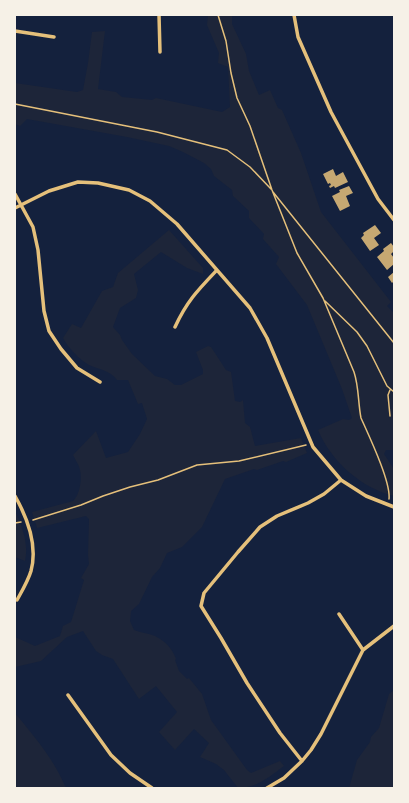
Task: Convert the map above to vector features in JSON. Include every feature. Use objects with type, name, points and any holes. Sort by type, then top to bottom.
[{"type":"street","points":[[159,15],[160,52]]},
{"type":"street","points":[[294,15],[298,37],[331,112],[378,199],[394,220]]},
{"type":"street","points":[[15,31],[54,37]]},
{"type":"street","points":[[15,208],[49,191],[78,182],[98,183],[129,190],[150,201],[177,224],[250,308],[268,338],[311,444],[341,480],[366,496],[394,507]]},
{"type":"street","points":[[15,194],[33,227],[38,250],[44,311],[50,331],[61,349],[77,368],[100,382]]},
{"type":"street","points":[[175,327],[182,311],[193,296],[217,270]]},
{"type":"street","points":[[302,761],[272,720],[201,606],[204,593],[260,528],[277,516],[308,503],[324,494],[341,480]]},
{"type":"street","points":[[15,496],[28,522],[34,554],[31,572],[17,600]]},
{"type":"street","points":[[339,614],[363,650]]},
{"type":"street","points":[[267,788],[284,778],[311,750],[321,734],[363,650],[394,626]]},
{"type":"street","points":[[68,695],[111,755],[130,773],[152,788]]},
{"type":"path","points":[[218,15],[226,41],[231,74],[237,98],[250,126],[272,190],[297,253],[323,299],[357,382],[361,418],[383,471],[389,495],[388,505]]},
{"type":"path","points":[[15,104],[157,132],[227,150],[250,167],[272,190],[394,343]]},
{"type":"path","points":[[323,299],[357,332],[368,346],[387,386],[394,392]]},
{"type":"path","points":[[390,390],[388,395],[390,416]]},
{"type":"path","points":[[15,523],[28,522],[81,505],[123,489],[158,480],[197,465],[239,461],[311,444]]},
{"type":"shaded area","points":[[208,15],[232,15],[232,24],[246,54],[249,71],[259,95],[270,90],[278,108],[282,110],[301,153],[321,212],[391,302],[387,306],[394,313],[394,450],[386,450],[384,454],[394,469],[394,496],[370,487],[348,472],[324,441],[318,430],[343,419],[349,420],[352,418],[342,389],[307,305],[276,264],[279,257],[263,239],[264,234],[249,218],[249,211],[233,196],[232,190],[214,176],[211,169],[204,163],[169,146],[27,119],[20,126],[15,124],[15,83],[77,92],[83,90],[92,32],[105,31],[98,89],[116,92],[122,97],[152,100],[156,98],[222,112],[230,107],[228,67],[218,63],[219,53],[207,25]]},
{"type":"shaded area","points":[[169,230],[203,268],[203,274],[187,268],[161,252],[134,274],[138,290],[136,298],[120,308],[113,327],[132,354],[155,376],[167,379],[175,385],[181,385],[203,374],[203,370],[196,352],[208,346],[211,347],[226,370],[231,372],[235,401],[240,402],[243,400],[245,423],[250,427],[255,446],[301,438],[307,453],[286,462],[283,461],[257,470],[254,469],[225,479],[202,527],[182,547],[167,553],[160,568],[152,577],[139,604],[131,611],[130,621],[134,630],[155,636],[162,640],[170,648],[176,659],[175,660],[179,671],[187,679],[189,678],[202,694],[211,720],[247,770],[251,773],[280,761],[284,766],[257,784],[245,788],[238,788],[224,770],[216,764],[200,757],[209,743],[194,729],[175,750],[159,732],[177,712],[156,686],[139,699],[113,659],[96,651],[83,631],[67,637],[41,661],[15,667],[15,637],[35,646],[60,636],[63,626],[71,622],[84,580],[81,578],[89,564],[89,519],[86,516],[37,528],[32,512],[73,501],[80,487],[81,474],[79,466],[73,455],[96,431],[106,458],[128,452],[140,434],[147,419],[142,403],[138,404],[128,380],[117,380],[108,372],[89,365],[81,360],[63,338],[72,324],[81,328],[102,291],[113,287],[118,273]]},
{"type":"shaded area","points":[[15,511],[25,542],[25,561],[15,557]]},
{"type":"shaded area","points":[[394,690],[394,788],[349,788],[357,760],[370,742],[371,737],[379,728],[389,694]]},
{"type":"shaded area","points":[[15,713],[49,757],[67,788],[15,788]]},
{"type":"building","points":[[333,169],[336,176],[343,172],[348,182],[335,188],[334,186],[330,188],[330,183],[328,184],[323,174]]},
{"type":"building","points":[[349,186],[353,193],[346,196],[350,206],[340,211],[332,196],[340,192],[339,190]]},
{"type":"building","points":[[375,225],[381,233],[374,238],[379,245],[370,251],[361,238],[364,235],[363,233]]},
{"type":"building","points":[[391,243],[394,247],[394,251],[391,254],[394,258],[394,264],[387,270],[377,257],[384,251],[383,249]]},
{"type":"building","points":[[394,272],[394,281],[392,283],[388,277]]}]
